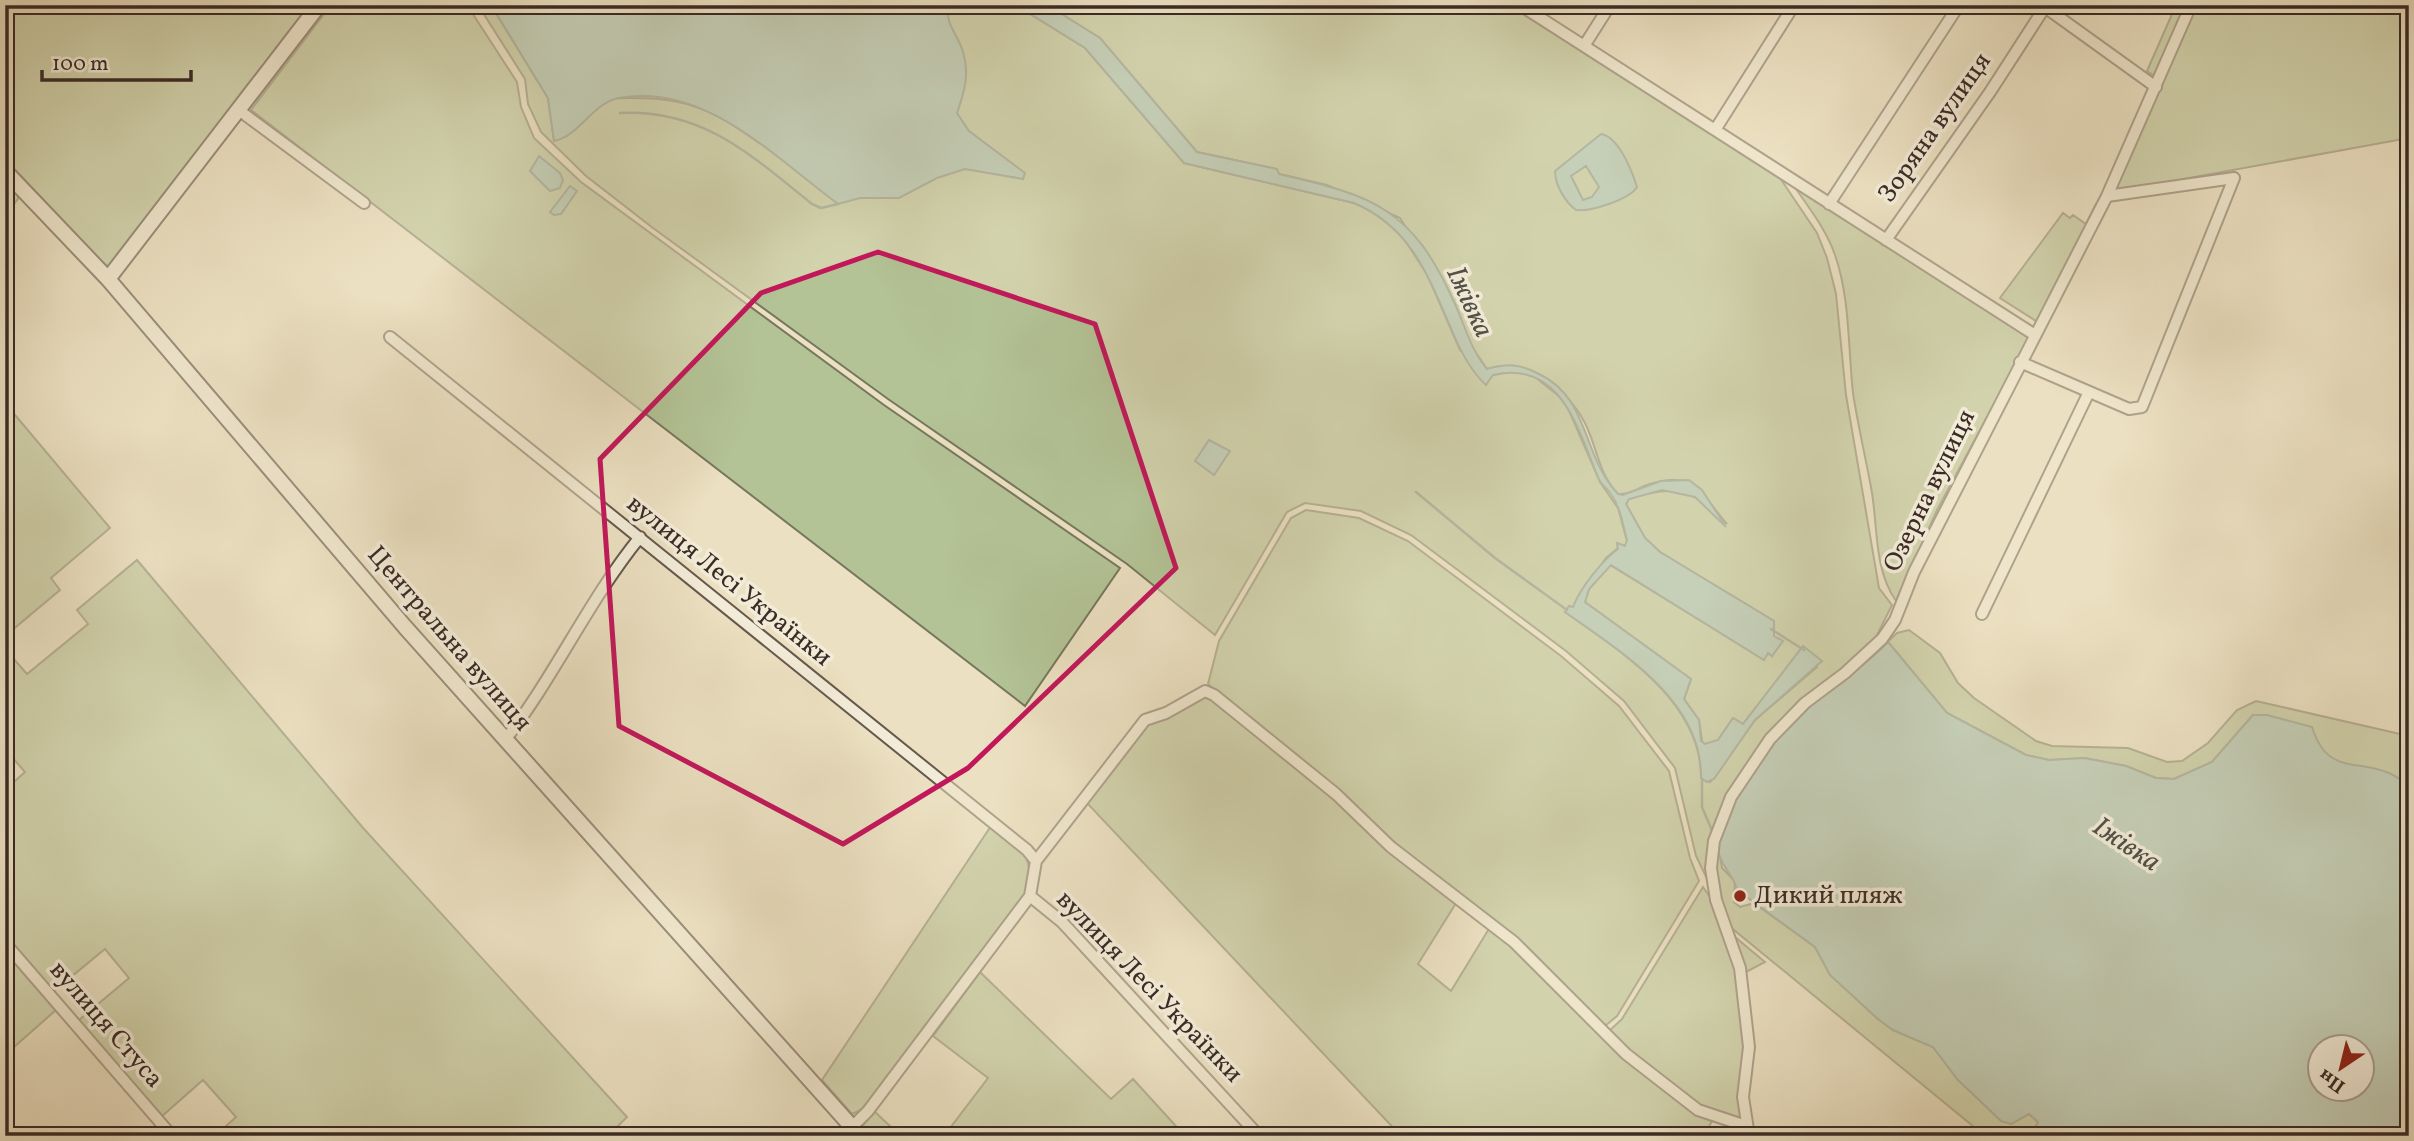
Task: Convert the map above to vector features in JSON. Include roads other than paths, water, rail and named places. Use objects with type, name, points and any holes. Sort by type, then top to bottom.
[{"type":"street","points":[[112,274],[319,5]]},
{"type":"street","points":[[1520,5],[2035,335]]},
{"type":"street","points":[[1584,46],[1610,5]]},
{"type":"street","points":[[1715,130],[1794,5]]},
{"type":"street","name":"Зоряна вулиця","points":[[1829,205],[1959,5]]},
{"type":"street","name":"Озерна вулиця","points":[[1749,1135],[1743,1097],[1749,1047],[1740,968],[1716,900],[1711,868],[1714,841],[1731,797],[1770,739],[1805,703],[1882,639],[1895,620],[1914,572],[2107,196],[2191,5]]},
{"type":"street","points":[[2043,6],[2156,87]]},
{"type":"street","name":"Зоряна вулиця","points":[[1886,240],[1990,92],[2043,6]]},
{"type":"street","points":[[240,111],[364,203]]},
{"type":"street","name":"Центральна вулиця","points":[[5,171],[112,274],[505,740],[852,1133]]},
{"type":"street","points":[[2020,362],[2129,409],[2142,407],[2234,178],[2107,196]]},
{"type":"street","name":"вулиця Лесі Українки","points":[[390,337],[986,816],[1036,861]]},
{"type":"street","points":[[1982,614],[2089,392]]},
{"type":"street","points":[[505,740],[536,700],[608,577],[640,537]]},
{"type":"street","name":"вулиця Лесі Українки","points":[[1259,1136],[1062,922],[1030,896],[1036,861],[1145,720],[1166,713],[1200,691],[1214,695],[1336,794],[1391,847],[1514,942],[1626,1054],[1664,1085],[1698,1110],[1740,1124],[1749,1135]]},
{"type":"street","points":[[852,1133],[1030,896]]},
{"type":"street","name":"вулиця Стуса","points":[[5,943],[172,1136]]},
{"type":"water","points":[[491,5],[948,5],[948,18],[961,46],[966,68],[964,91],[957,113],[969,131],[1025,173],[1023,179],[965,169],[937,178],[899,198],[860,198],[838,204],[737,128],[709,112],[681,101],[651,96],[610,101],[593,112],[571,133],[554,141],[548,98]]},
{"type":"water","points":[[1016,5],[1047,5],[1100,38],[1197,152],[1277,169],[1279,174],[1341,190],[1365,199],[1405,226],[1422,245],[1438,270],[1472,345],[1487,369],[1520,366],[1556,385],[1577,413],[1606,479],[1618,494],[1623,495],[1661,481],[1689,480],[1702,490],[1726,527],[1695,497],[1662,490],[1629,499],[1626,504],[1645,538],[1660,552],[1774,621],[1774,636],[1783,641],[1772,656],[1768,653],[1764,660],[1611,565],[1589,589],[1585,602],[1691,679],[1684,699],[1699,720],[1701,741],[1705,744],[1718,740],[1733,718],[1743,724],[1803,646],[1822,661],[1755,720],[1714,779],[1707,782],[1701,778],[1698,750],[1688,725],[1673,702],[1633,661],[1565,612],[1569,606],[1573,607],[1593,574],[1618,549],[1617,543],[1625,546],[1627,540],[1614,499],[1599,480],[1574,420],[1551,388],[1535,378],[1516,373],[1493,375],[1486,385],[1465,357],[1414,254],[1403,238],[1373,213],[1354,203],[1184,163],[1085,48]]},
{"type":"water","points":[[1601,134],[1608,136],[1619,148],[1637,187],[1627,196],[1610,204],[1576,210],[1561,193],[1555,171]],"holes":[[[1586,166],[1599,187],[1592,197],[1583,200],[1571,176]]]},
{"type":"water","points":[[539,156],[560,173],[563,180],[560,188],[550,191],[530,171]]},
{"type":"water","points":[[570,186],[577,191],[561,214],[554,215],[550,212]]},
{"type":"water","points":[[1209,440],[1230,451],[1214,475],[1195,461]]},
{"type":"water","points":[[1888,642],[1947,713],[2026,755],[2049,760],[2084,758],[2126,766],[2156,778],[2174,779],[2212,762],[2253,715],[2267,715],[2312,727],[2318,742],[2334,759],[2389,773],[2409,785],[2409,1136],[2031,1136],[2038,1122],[2029,1114],[2011,1124],[2001,1121],[1958,1080],[1933,1047],[1893,1030],[1878,1019],[1830,975],[1815,947],[1737,890],[1718,850],[1721,831],[1735,797],[1752,768],[1797,715]]},
{"type":"waterway","points":[[620,113],[650,114],[701,127],[746,153],[812,204],[821,208],[838,204]]},
{"type":"waterway","points":[[1416,492],[1495,558],[1567,610]]},
{"type":"waterway","name":"Іжівка","points":[[1771,629],[1804,650]]},
{"type":"waterway","points":[[1702,779],[1702,807],[1713,833]]},
{"type":"place","name":"Дикий пляж","points":[[1740,896]]}]
